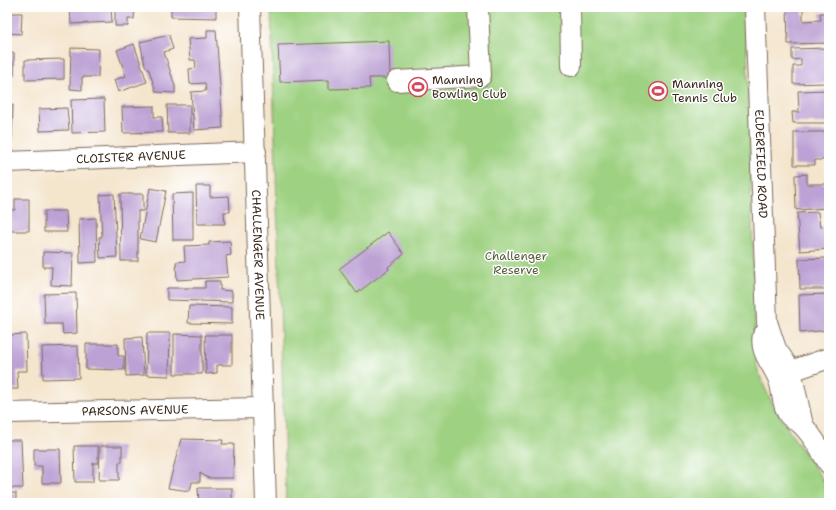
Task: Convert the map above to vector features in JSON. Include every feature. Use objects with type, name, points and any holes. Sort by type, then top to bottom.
[{"type":"street","name":"CHALLENGER AVENUE","points":[[250,7],[256,152],[266,503]]},
{"type":"street","points":[[397,81],[481,76],[478,7]]},
{"type":"street","points":[[570,7],[571,66]]},
{"type":"street","name":"ELDERFIELD ROAD","points":[[755,7],[767,322],[762,340],[768,362],[784,375],[786,410],[789,416],[803,426],[829,464]]},
{"type":"street","name":"CLOISTER AVENUE","points":[[7,162],[256,152]]},
{"type":"street","points":[[784,375],[829,358]]},
{"type":"street","name":"PARSONS AVENUE","points":[[7,413],[263,408]]},
{"type":"green space","name":"Challenger Reserve","points":[[271,7],[746,7],[756,364],[769,396],[778,412],[829,489],[829,503],[286,503]]},
{"type":"building","points":[[70,7],[111,7],[112,22],[71,24]]},
{"type":"building","points":[[115,7],[135,7],[134,19],[128,19],[128,26],[115,26]]},
{"type":"building","points":[[171,7],[216,7],[216,18],[171,17]]},
{"type":"building","points":[[787,7],[803,7],[803,21],[821,20],[820,13],[829,13],[829,43],[788,44]]},
{"type":"building","points":[[7,13],[22,13],[21,34],[7,33]]},
{"type":"building","points":[[207,30],[216,30],[223,128],[194,130],[191,92],[206,91],[205,83],[190,84],[189,69],[196,68],[195,60],[190,60],[188,39],[207,38]]},
{"type":"building","points":[[169,35],[173,49],[164,52],[175,86],[175,93],[156,92],[149,70],[145,65],[140,42]]},
{"type":"building","points":[[389,41],[390,78],[369,78],[370,88],[329,89],[329,80],[280,82],[278,45]]},
{"type":"building","points":[[134,44],[147,82],[118,92],[114,80],[126,76],[117,50]]},
{"type":"building","points":[[71,48],[99,49],[98,77],[82,77],[82,90],[70,89]]},
{"type":"building","points":[[827,48],[827,83],[793,84],[793,66],[801,66],[801,59],[792,60],[792,49]]},
{"type":"building","points":[[7,53],[14,53],[14,75],[7,75]]},
{"type":"building","points":[[64,59],[64,79],[25,80],[25,60]]},
{"type":"building","points":[[829,90],[829,123],[793,123],[792,112],[799,112],[798,91]]},
{"type":"building","points":[[104,99],[105,132],[72,133],[71,100]]},
{"type":"building","points":[[7,105],[13,105],[12,138],[7,137]]},
{"type":"building","points":[[167,105],[190,105],[190,133],[168,133]]},
{"type":"building","points":[[154,106],[154,117],[162,117],[163,132],[123,133],[122,107]]},
{"type":"building","points":[[67,108],[69,130],[40,131],[39,109]]},
{"type":"building","points":[[794,132],[829,132],[829,160],[815,160],[815,165],[794,165]]},
{"type":"building","points":[[807,174],[807,184],[829,184],[829,208],[796,210],[795,175]]},
{"type":"building","points":[[196,186],[210,186],[210,197],[229,196],[230,212],[224,212],[225,224],[197,224]]},
{"type":"building","points":[[150,188],[166,191],[156,242],[140,239]]},
{"type":"building","points":[[193,193],[193,240],[173,240],[172,194]]},
{"type":"building","points":[[114,194],[117,257],[100,258],[99,237],[102,237],[100,195]]},
{"type":"building","points":[[120,194],[143,194],[143,211],[138,211],[138,261],[121,261]]},
{"type":"building","points":[[15,199],[29,199],[29,231],[7,231],[7,210],[15,210]]},
{"type":"building","points":[[44,211],[66,211],[67,232],[44,232]]},
{"type":"building","points":[[818,212],[820,227],[829,226],[829,249],[800,251],[797,213]]},
{"type":"building","points":[[96,218],[97,262],[80,263],[79,219]]},
{"type":"building","points":[[388,232],[404,254],[388,267],[389,269],[357,293],[339,269]]},
{"type":"building","points":[[230,241],[231,255],[226,256],[228,277],[177,280],[176,262],[185,261],[184,246],[209,245],[209,242]]},
{"type":"building","points":[[43,252],[73,253],[72,286],[51,285],[52,267],[43,267]]},
{"type":"building","points":[[826,258],[826,263],[829,263],[829,289],[800,289],[799,259]]},
{"type":"building","points":[[205,281],[220,281],[220,290],[232,291],[232,302],[167,300],[167,288],[205,288]]},
{"type":"building","points":[[76,293],[77,333],[63,334],[62,324],[45,324],[44,294]]},
{"type":"building","points":[[829,294],[829,330],[800,333],[799,295]]},
{"type":"building","points":[[189,306],[232,307],[232,324],[188,323]]},
{"type":"building","points":[[147,333],[170,333],[169,376],[146,375]]},
{"type":"building","points":[[26,334],[27,371],[17,371],[18,389],[7,389],[7,335]]},
{"type":"building","points":[[174,334],[202,335],[202,374],[174,374]]},
{"type":"building","points":[[205,335],[232,335],[232,365],[217,365],[217,373],[206,374]]},
{"type":"building","points":[[142,337],[144,375],[126,376],[125,338]]},
{"type":"building","points":[[86,344],[118,344],[118,356],[124,356],[124,370],[86,369]]},
{"type":"building","points":[[78,346],[79,378],[43,379],[42,347]]},
{"type":"building","points":[[181,439],[223,440],[222,444],[234,444],[233,478],[208,478],[200,473],[200,482],[192,482],[190,491],[168,488]]},
{"type":"building","points":[[7,440],[21,440],[23,488],[7,488]]},
{"type":"building","points":[[74,446],[98,446],[98,463],[93,463],[93,482],[75,482]]},
{"type":"building","points":[[100,446],[122,446],[122,462],[119,462],[119,480],[99,480]]},
{"type":"building","points":[[34,449],[60,449],[61,483],[42,483],[42,466],[34,466]]},
{"type":"building","points":[[198,488],[232,488],[232,503],[199,503]]},
{"type":"building","points":[[7,493],[16,493],[16,503],[7,503]]},
{"type":"place","name":"Manning Bowling Club","points":[[418,87]]},
{"type":"place","name":"Manning Tennis Club","points":[[658,91]]}]
